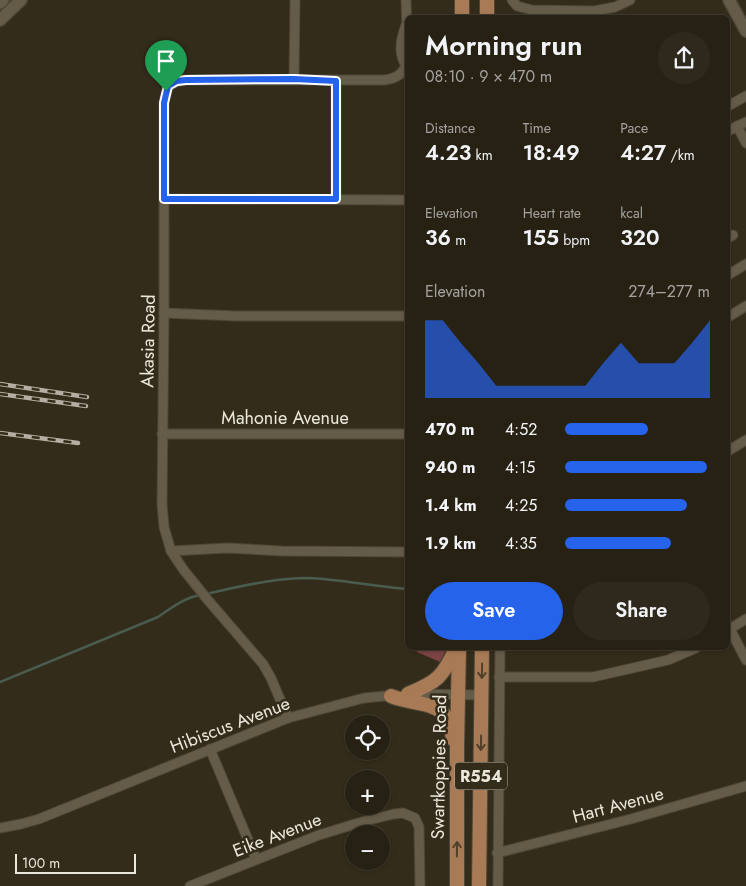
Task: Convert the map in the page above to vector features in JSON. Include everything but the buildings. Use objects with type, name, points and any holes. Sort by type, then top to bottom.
[{"type":"main road","points":[[462,0],[462,15]]},
{"type":"main road","points":[[408,694],[436,681],[457,650]]},
{"type":"main road","name":"Swartkoppies Road","points":[[456,886],[458,650]]},
{"type":"main road","name":"R554","points":[[479,886],[482,650]]},
{"type":"main road","points":[[391,696],[406,702],[434,707],[440,711],[447,720],[457,748]]},
{"type":"street","points":[[0,20],[21,0]]},
{"type":"street","points":[[294,0],[294,79],[336,81],[394,78],[402,73],[405,67]]},
{"type":"street","points":[[406,0],[406,15]]},
{"type":"street","points":[[513,2],[532,10],[594,10],[614,7],[630,0]]},
{"type":"street","points":[[729,0],[746,31]]},
{"type":"street","points":[[1,2],[12,9]]},
{"type":"street","points":[[405,28],[402,37],[401,53],[405,60]]},
{"type":"street","name":"Akasia Road","points":[[288,718],[263,664],[206,599],[171,551],[166,539],[163,519],[162,434],[164,103],[166,91],[172,84],[186,80],[294,79]]},
{"type":"street","points":[[336,81],[336,199]]},
{"type":"street","points":[[730,105],[746,96]]},
{"type":"street","points":[[730,130],[742,124],[746,143]]},
{"type":"street","points":[[164,199],[405,200]]},
{"type":"street","points":[[730,274],[746,264]]},
{"type":"street","points":[[730,316],[746,306]]},
{"type":"street","points":[[164,313],[256,316],[405,316]]},
{"type":"street","name":"Mahonie Avenue","points":[[162,434],[405,434]]},
{"type":"street","points":[[730,450],[746,440]]},
{"type":"street","points":[[171,551],[227,548],[282,551],[405,552]]},
{"type":"street","points":[[730,629],[746,619]]},
{"type":"street","points":[[730,632],[746,660]]},
{"type":"street","points":[[498,886],[500,650]]},
{"type":"street","points":[[499,677],[593,677],[668,660],[691,650]]},
{"type":"street","name":"Hibiscus Avenue","points":[[0,828],[39,819],[288,718],[364,698],[408,694],[482,694]]},
{"type":"street","points":[[210,749],[256,859]]},
{"type":"street","name":"Hart Avenue","points":[[497,852],[631,819],[746,786]]},
{"type":"street","name":"Eike Avenue","points":[[190,886],[319,835],[381,816],[403,814],[415,818],[418,822],[420,836],[420,886]]},
{"type":"shaded area","points":[[417,650],[446,650],[440,662],[417,652]]},
{"type":"waterway","points":[[205,594],[269,581],[295,578],[333,580],[405,589]]},
{"type":"waterway","points":[[0,682],[158,617],[183,601],[200,595]]},
{"type":"railway","points":[[0,384],[87,397]]},
{"type":"railway","points":[[0,394],[86,406]]},
{"type":"railway","points":[[0,433],[78,443]]},
{"type":"route","points":[[294,79],[336,81],[336,199],[164,199],[164,103],[166,91],[168,86],[177,81],[186,80],[294,79]]}]
